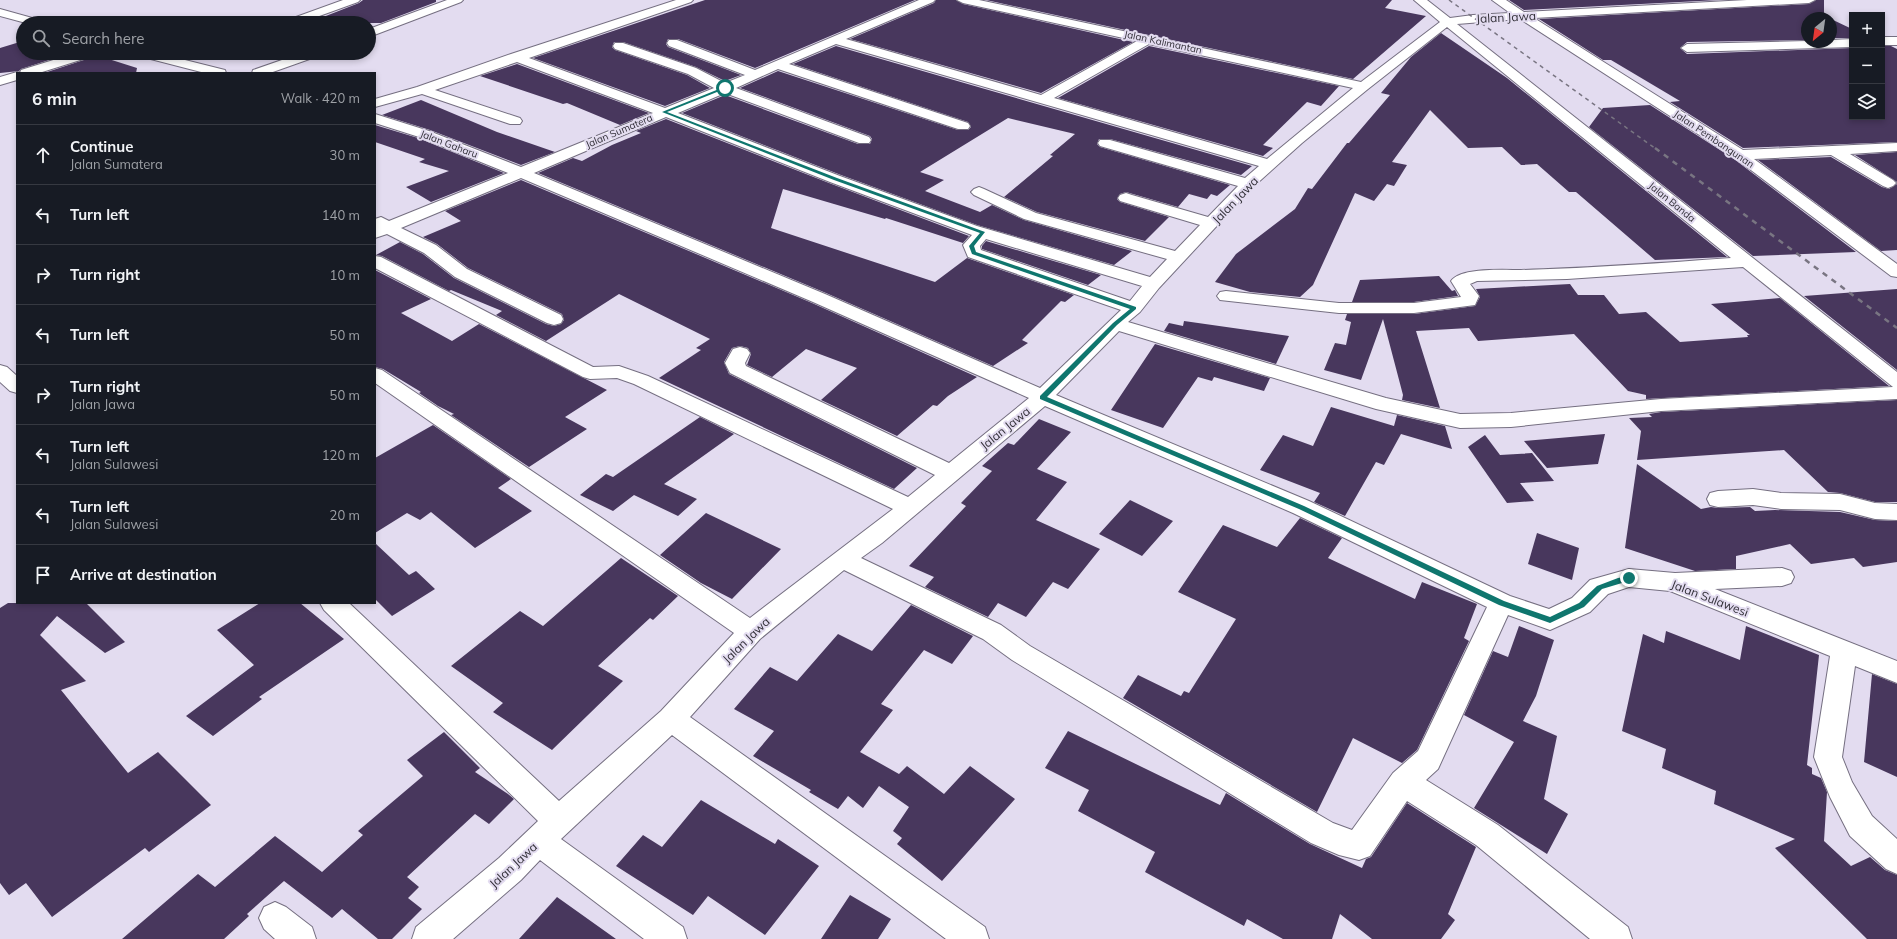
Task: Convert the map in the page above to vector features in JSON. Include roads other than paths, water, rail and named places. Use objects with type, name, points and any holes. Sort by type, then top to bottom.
[{"type":"street","points":[[309,16],[354,0]]},
{"type":"street","points":[[376,30],[457,0]]},
{"type":"street","points":[[376,103],[422,90],[687,0]]},
{"type":"street","points":[[904,0],[924,2]]},
{"type":"street","name":"Jalan Kalimantan","points":[[963,0],[1363,86]]},
{"type":"street","points":[[1420,0],[1447,22]]},
{"type":"street","name":"Jalan Pembangunan","points":[[1498,0],[1522,17],[1600,64],[1740,155],[1897,272]]},
{"type":"street","name":"Jalan Jawa","points":[[428,939],[510,869],[549,831],[671,719],[751,632],[842,559],[874,537],[1043,397],[1115,324],[1134,308],[1153,284],[1248,184],[1363,86],[1447,22],[1473,18],[1522,17],[1809,0]]},
{"type":"street","name":"Jalan Sumatera","points":[[379,226],[522,173],[664,112],[725,88],[754,74],[924,2]]},
{"type":"street","points":[[0,12],[16,17]]},
{"type":"street","name":"Jalan Banda","points":[[1447,22],[1897,382]]},
{"type":"street","points":[[7,26],[16,23]]},
{"type":"street","points":[[1043,100],[1149,39]]},
{"type":"street","points":[[836,40],[1270,165]]},
{"type":"street","points":[[1687,48],[1849,42]]},
{"type":"street","points":[[673,43],[754,74]]},
{"type":"street","points":[[619,46],[692,71],[725,88],[864,140]]},
{"type":"street","points":[[515,58],[664,112],[835,179],[983,233],[1153,284]]},
{"type":"street","points":[[29,72],[67,60]]},
{"type":"street","points":[[169,60],[216,72]]},
{"type":"street","points":[[170,72],[192,60]]},
{"type":"street","points":[[261,72],[294,60]]},
{"type":"street","points":[[778,65],[963,126]]},
{"type":"street","points":[[0,81],[16,76]]},
{"type":"street","points":[[422,90],[516,121]]},
{"type":"street","name":"Jalan Gaharu","points":[[376,118],[424,134],[522,173],[819,298],[1043,397]]},
{"type":"street","points":[[1105,143],[1248,184]]},
{"type":"street","points":[[1740,155],[1897,147]]},
{"type":"street","points":[[1832,150],[1888,183]]},
{"type":"street","points":[[979,192],[1030,216],[1180,257]]},
{"type":"street","points":[[1126,198],[1212,223]]},
{"type":"street","points":[[379,226],[430,249],[462,273],[554,319]]},
{"type":"street","points":[[1048,252],[1075,229]]},
{"type":"street","points":[[983,233],[972,246],[974,253],[1134,308]]},
{"type":"street","points":[[376,262],[590,373],[619,372],[640,380],[909,507]]},
{"type":"street","points":[[1226,296],[1339,308],[1414,308],[1469,300],[1470,296],[1460,281],[1476,276],[1567,274],[1747,262]]},
{"type":"street","points":[[1115,324],[1383,404],[1460,421],[1511,420],[1661,405],[1897,392]]},
{"type":"street","points":[[740,353],[735,363],[737,370],[950,473]]},
{"type":"street","points":[[0,371],[16,387]]},
{"type":"street","points":[[376,375],[751,632]]},
{"type":"street","points":[[0,396],[16,388]]},
{"type":"street","name":"Jalan Sulawesi","points":[[1043,397],[1301,507],[1501,603],[1550,620],[1582,605],[1599,588],[1618,580],[1629,578],[1672,582],[1897,672]]},
{"type":"street","points":[[1718,499],[1753,497],[1781,501],[1840,502],[1876,511],[1897,512]]},
{"type":"street","points":[[842,559],[992,632],[1021,653],[1322,833],[1339,841],[1359,846],[1403,782],[1428,760],[1501,603]]},
{"type":"street","points":[[1672,582],[1782,577]]},
{"type":"street","points":[[334,604],[549,831],[671,939]]},
{"type":"street","points":[[1844,650],[1828,757],[1840,788],[1861,826],[1897,859]]},
{"type":"street","points":[[671,719],[973,939]]},
{"type":"street","points":[[1403,782],[1487,835],[1616,939]]},
{"type":"street","points":[[276,918],[300,939]]},
{"type":"railway","points":[[1449,0],[1656,149]]},
{"type":"railway","points":[[1655,148],[1897,328]]}]
